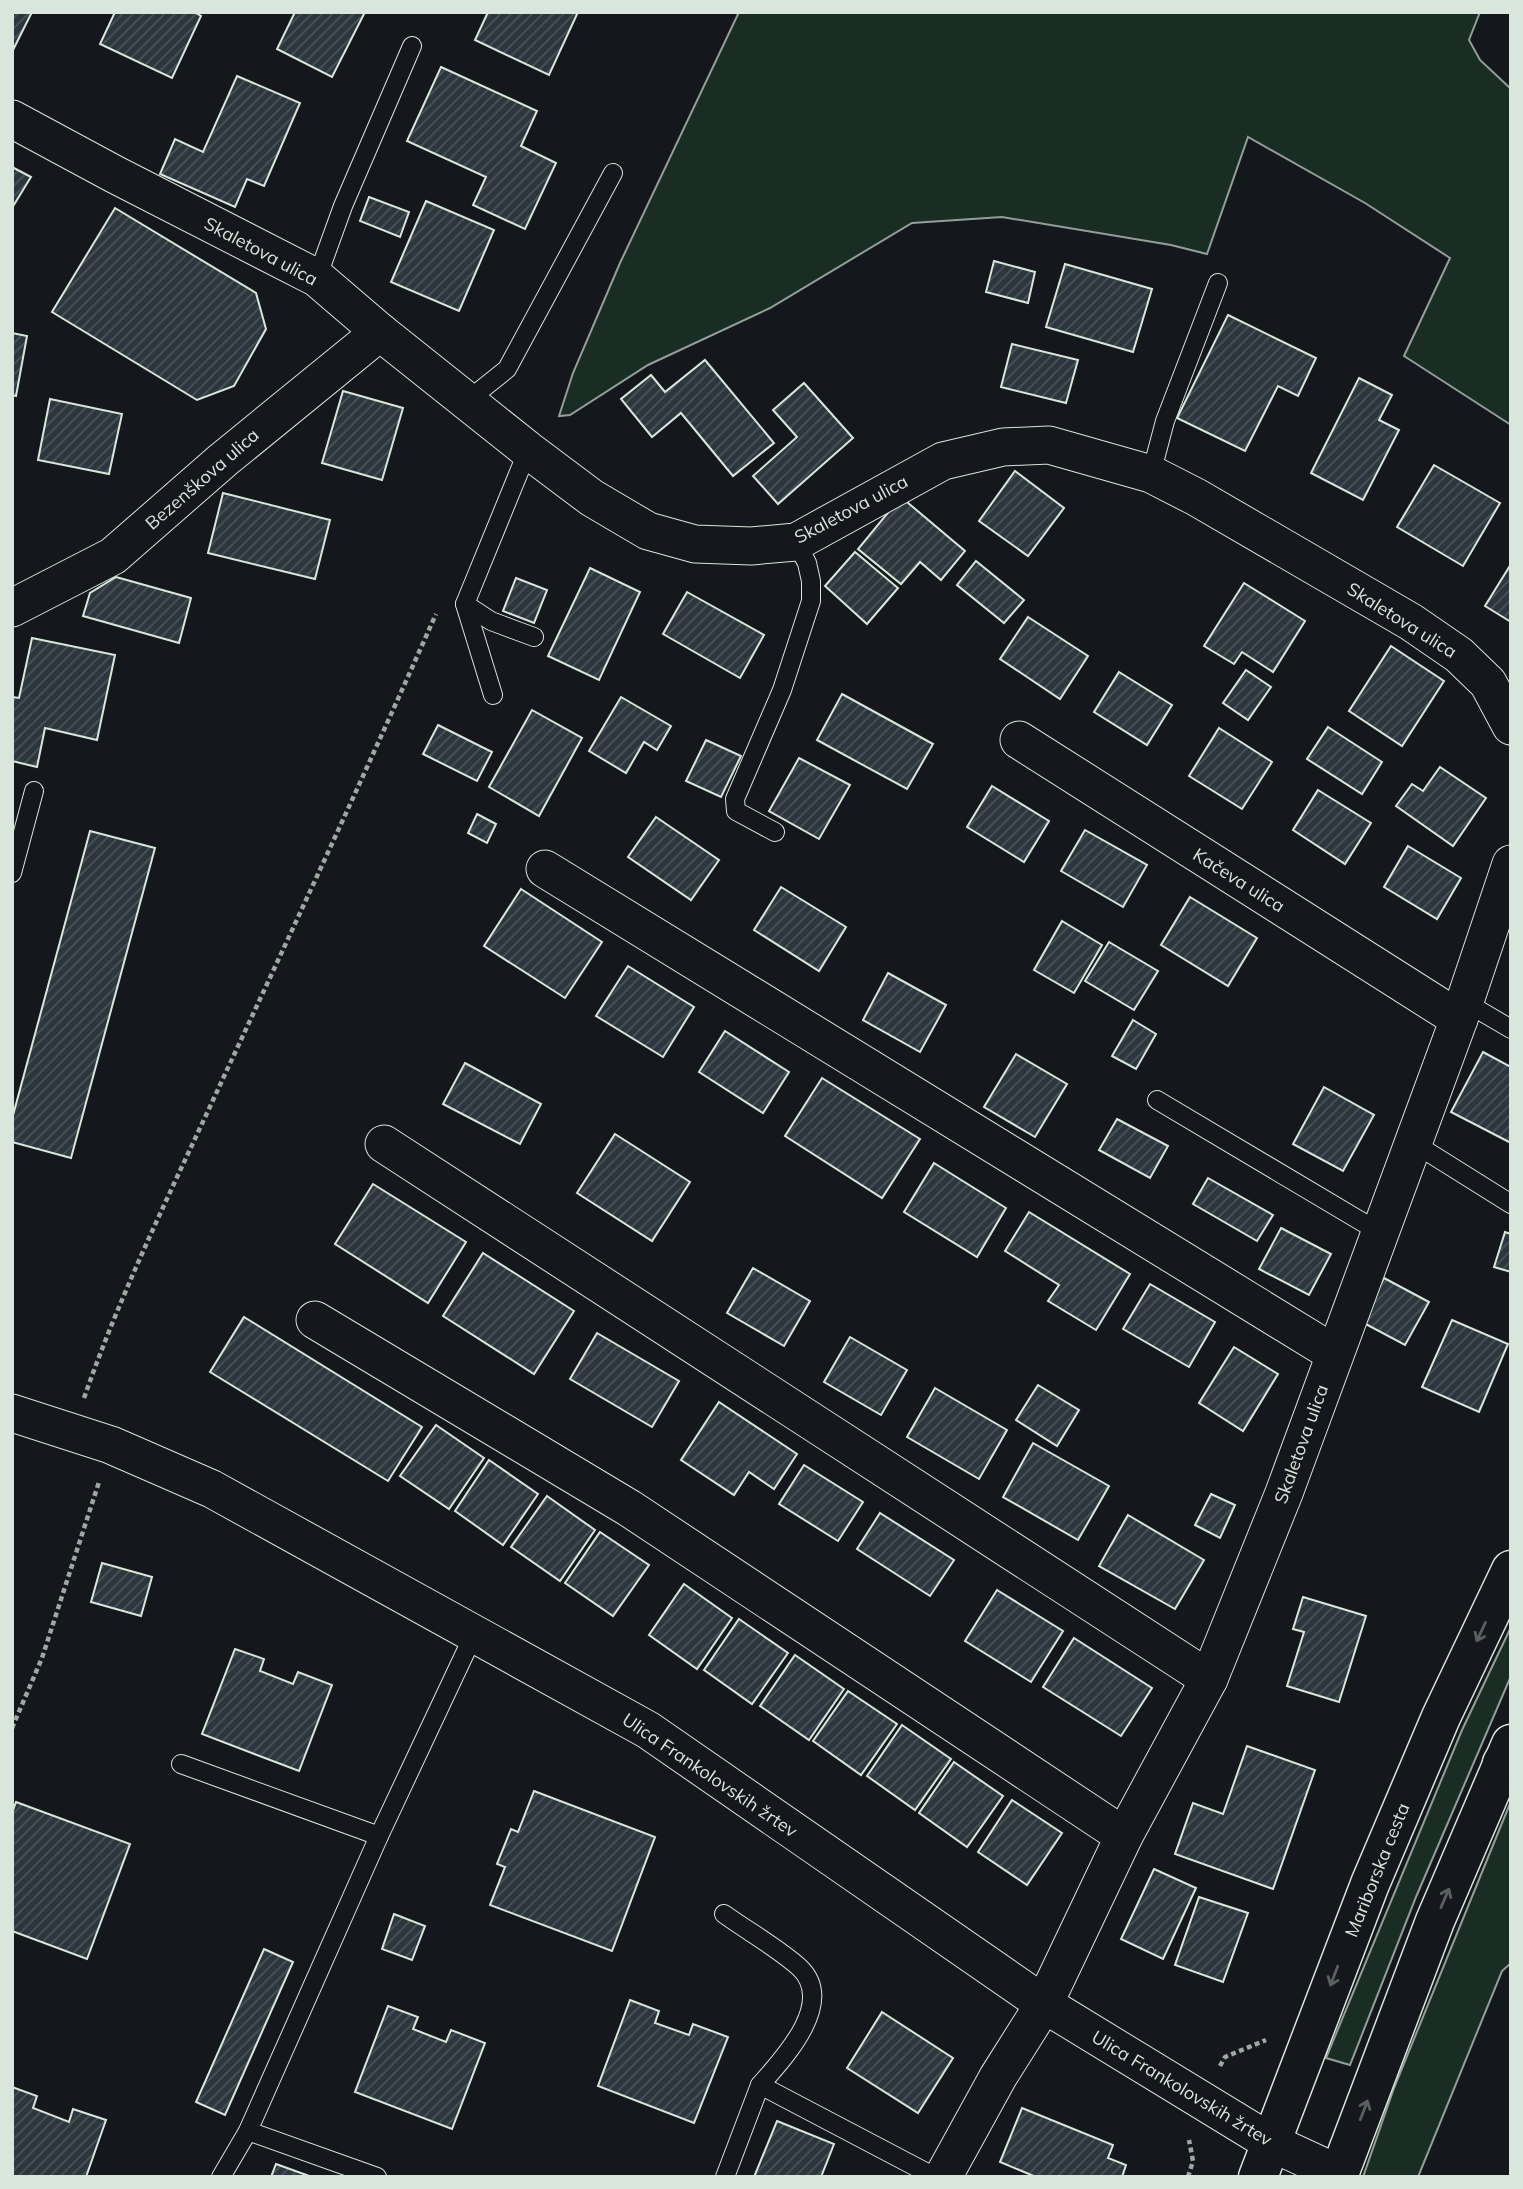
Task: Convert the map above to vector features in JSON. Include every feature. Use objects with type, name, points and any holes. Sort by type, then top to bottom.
[{"type":"main road","name":"Mariborska cesta","points":[[1264,2160],[1375,1871],[1441,1717],[1511,1570]]},
{"type":"main road","points":[[1339,2175],[1435,1921],[1508,1752]]},
{"type":"street","name":"Skaletova ulica","points":[[12,120],[317,278],[528,450],[592,498],[648,531],[695,544],[751,546],[796,542],[943,461],[1003,447],[1049,445],[1151,474],[1196,496],[1411,622],[1459,655],[1488,683],[1511,726]]},
{"type":"street","name":"Bezenškova ulica","points":[[12,608],[113,556],[223,460],[380,332]]},
{"type":"street","name":"Kačeva ulica","points":[[1019,740],[1462,1010]]},
{"type":"street","name":"Skaletova ulica","points":[[943,2177],[998,2077],[1044,2004],[1124,1836],[1209,1679],[1284,1493],[1462,1010],[1511,864]]},
{"type":"street","points":[[545,869],[1335,1354]]},
{"type":"street","points":[[384,1144],[1209,1679]]},
{"type":"street","points":[[315,1320],[629,1508],[1124,1836]]},
{"type":"street","name":"Ulica Frankolovskih žrtev","points":[[12,1413],[111,1445],[212,1489],[648,1730],[1264,2160],[1339,2175]]},
{"type":"lane","points":[[317,278],[343,206],[412,46]]},
{"type":"lane","points":[[467,401],[507,369],[613,173]]},
{"type":"lane","points":[[1151,474],[1165,421],[1218,283]]},
{"type":"lane","points":[[493,695],[465,604],[528,450]]},
{"type":"lane","points":[[775,832],[736,811],[735,799],[782,690],[811,601],[807,563],[796,542]]},
{"type":"lane","points":[[465,604],[491,621],[534,637]]},
{"type":"lane","points":[[12,873],[34,791]]},
{"type":"lane","points":[[1462,1010],[1511,1029]]},
{"type":"lane","points":[[1157,1100],[1379,1232]]},
{"type":"lane","points":[[1412,1142],[1511,1203]]},
{"type":"lane","points":[[221,2177],[248,2131],[379,1836],[474,1634]]},
{"type":"lane","points":[[181,1764],[379,1836]]},
{"type":"lane","points":[[724,1914],[801,1969],[811,1986],[811,2003],[803,2031],[788,2054],[760,2085],[725,2177]]},
{"type":"lane","points":[[760,2085],[935,2177]]},
{"type":"lane","points":[[248,2131],[377,2177]]},
{"type":"path","points":[[73,1432],[100,1352],[168,1198],[358,790],[441,602]]},
{"type":"path","points":[[12,1728],[42,1658],[111,1445]]},
{"type":"path","points":[[1224,2057],[1271,2038]]},
{"type":"path","points":[[1188,2133],[1193,2161],[1188,2177]]},
{"type":"green space","points":[[739,12],[1480,12],[1469,40],[1480,60],[1511,89],[1511,425],[1404,356],[1450,258],[1365,203],[1248,137],[1207,254],[1171,245],[1002,217],[912,223],[770,308],[648,365],[570,415],[559,416],[573,373],[620,263]]},
{"type":"green space","points":[[1511,1627],[1511,1676],[1416,1897],[1350,2065],[1326,2058],[1462,1730]]},
{"type":"green space","points":[[1511,1801],[1511,1963],[1502,1971],[1418,2177],[1363,2177],[1394,2088]]},
{"type":"building","points":[[12,12],[32,12],[12,52]]},
{"type":"building","points":[[115,12],[194,12],[201,16],[172,78],[100,44]]},
{"type":"building","points":[[295,12],[365,12],[332,77],[277,49]]},
{"type":"building","points":[[488,12],[578,12],[549,75],[475,40]]},
{"type":"building","points":[[441,67],[537,111],[521,146],[556,163],[525,229],[473,205],[486,177],[407,141]]},
{"type":"building","points":[[237,76],[300,103],[264,186],[247,179],[235,207],[160,174],[175,139],[203,152]]},
{"type":"building","points":[[12,167],[31,177],[12,208]]},
{"type":"building","points":[[369,197],[409,212],[400,237],[360,221]]},
{"type":"building","points":[[426,201],[494,230],[459,311],[391,282]]},
{"type":"building","points":[[115,208],[256,293],[266,329],[234,386],[197,400],[52,312]]},
{"type":"building","points":[[994,261],[1035,272],[1028,303],[986,292]]},
{"type":"building","points":[[1065,264],[1152,289],[1133,352],[1046,327]]},
{"type":"building","points":[[1228,315],[1316,358],[1298,396],[1278,386],[1245,451],[1177,418]]},
{"type":"building","points":[[12,333],[27,336],[16,396],[12,395]]},
{"type":"building","points":[[1012,344],[1078,360],[1066,403],[1001,387]]},
{"type":"building","points":[[705,360],[774,443],[733,476],[681,413],[652,437],[621,399],[651,375],[665,392]]},
{"type":"building","points":[[1359,378],[1392,395],[1379,420],[1399,430],[1363,500],[1311,473]]},
{"type":"building","points":[[804,383],[853,438],[778,504],[753,476],[797,437],[773,410]]},
{"type":"building","points":[[343,391],[403,408],[382,480],[322,463]]},
{"type":"building","points":[[50,399],[122,414],[109,474],[38,460]]},
{"type":"building","points":[[1434,465],[1500,503],[1463,566],[1397,527]]},
{"type":"building","points":[[1015,471],[1064,508],[1028,556],[979,521]]},
{"type":"building","points":[[223,493],[330,520],[315,579],[208,553]]},
{"type":"building","points":[[901,497],[965,551],[941,580],[920,562],[901,584],[858,549]]},
{"type":"building","points":[[855,552],[898,588],[867,624],[825,586]]},
{"type":"building","points":[[976,561],[1024,600],[1004,623],[957,585]]},
{"type":"building","points":[[1511,564],[1511,622],[1485,606]]},
{"type":"building","points":[[590,568],[640,592],[599,680],[548,656]]},
{"type":"building","points":[[116,577],[191,598],[179,643],[83,616],[90,593]]},
{"type":"building","points":[[516,578],[547,590],[534,623],[503,611]]},
{"type":"building","points":[[1244,583],[1305,621],[1273,672],[1242,652],[1234,664],[1204,646]]},
{"type":"building","points":[[687,592],[764,635],[740,678],[663,634]]},
{"type":"building","points":[[1028,617],[1088,656],[1060,699],[1000,659]]},
{"type":"building","points":[[32,638],[115,655],[97,740],[45,728],[37,767],[12,761],[12,697],[19,698]]},
{"type":"building","points":[[1391,646],[1444,681],[1402,746],[1349,711]]},
{"type":"building","points":[[1246,670],[1271,687],[1248,720],[1223,703]]},
{"type":"building","points":[[1119,672],[1172,705],[1147,745],[1094,712]]},
{"type":"building","points":[[842,694],[933,744],[907,789],[817,740]]},
{"type":"building","points":[[621,697],[671,726],[657,750],[644,742],[626,773],[589,751]]},
{"type":"building","points":[[532,710],[582,738],[539,816],[489,787]]},
{"type":"building","points":[[438,725],[492,752],[477,781],[423,754]]},
{"type":"building","points":[[1328,727],[1382,762],[1362,794],[1307,759]]},
{"type":"building","points":[[1219,728],[1272,762],[1242,809],[1189,776]]},
{"type":"building","points":[[706,740],[741,756],[721,797],[686,781]]},
{"type":"building","points":[[799,758],[850,785],[819,839],[769,811]]},
{"type":"building","points":[[1440,767],[1486,798],[1453,846],[1396,806],[1412,784],[1423,791]]},
{"type":"building","points":[[992,786],[1049,821],[1024,862],[967,827]]},
{"type":"building","points":[[1318,790],[1371,823],[1345,864],[1293,830]]},
{"type":"building","points":[[477,814],[496,824],[487,843],[468,833]]},
{"type":"building","points":[[656,817],[719,860],[691,900],[628,857]]},
{"type":"building","points":[[1085,830],[1147,865],[1123,907],[1061,871]]},
{"type":"building","points":[[90,831],[155,848],[71,1158],[12,1142],[12,1119]]},
{"type":"building","points":[[1408,846],[1461,878],[1437,919],[1384,887]]},
{"type":"building","points":[[781,887],[846,927],[819,971],[754,930]]},
{"type":"building","points":[[521,889],[602,942],[565,998],[484,946]]},
{"type":"building","points":[[1190,897],[1257,938],[1228,986],[1161,945]]},
{"type":"building","points":[[1062,921],[1102,945],[1074,993],[1034,970]]},
{"type":"building","points":[[1109,942],[1158,971],[1134,1010],[1085,981]]},
{"type":"building","points":[[628,966],[694,1007],[663,1057],[596,1016]]},
{"type":"building","points":[[888,973],[946,1005],[920,1052],[863,1020]]},
{"type":"building","points":[[1133,1020],[1156,1034],[1136,1069],[1112,1056]]},
{"type":"building","points":[[725,1031],[789,1072],[763,1113],[699,1072]]},
{"type":"building","points":[[1483,1052],[1511,1067],[1511,1143],[1451,1112]]},
{"type":"building","points":[[1016,1054],[1067,1084],[1035,1137],[984,1107]]},
{"type":"building","points":[[465,1063],[541,1104],[520,1144],[443,1104]]},
{"type":"building","points":[[822,1078],[920,1139],[882,1198],[785,1136]]},
{"type":"building","points":[[1324,1087],[1374,1115],[1343,1171],[1293,1144]]},
{"type":"building","points":[[1117,1119],[1168,1146],[1150,1178],[1099,1150]]},
{"type":"building","points":[[615,1134],[690,1182],[652,1241],[577,1193]]},
{"type":"building","points":[[934,1163],[1006,1208],[977,1257],[904,1212]]},
{"type":"building","points":[[1208,1178],[1273,1215],[1257,1241],[1193,1204]]},
{"type":"building","points":[[373,1184],[466,1242],[428,1303],[335,1244]]},
{"type":"building","points":[[1029,1212],[1130,1274],[1096,1330],[1048,1301],[1059,1285],[1005,1251]]},
{"type":"building","points":[[1281,1228],[1331,1254],[1309,1295],[1259,1269]]},
{"type":"building","points":[[1505,1232],[1511,1234],[1511,1272],[1494,1267]]},
{"type":"building","points":[[483,1253],[574,1311],[534,1374],[443,1316]]},
{"type":"building","points":[[753,1268],[810,1301],[784,1346],[727,1313]]},
{"type":"building","points":[[1384,1278],[1429,1302],[1405,1345],[1360,1321]]},
{"type":"building","points":[[1150,1284],[1215,1322],[1189,1367],[1123,1329]]},
{"type":"building","points":[[244,1317],[422,1427],[388,1481],[210,1372]]},
{"type":"building","points":[[1452,1320],[1508,1344],[1479,1412],[1422,1387]]},
{"type":"building","points":[[597,1333],[679,1381],[652,1427],[570,1379]]},
{"type":"building","points":[[850,1337],[907,1370],[881,1415],[824,1382]]},
{"type":"building","points":[[1234,1347],[1278,1374],[1243,1431],[1199,1403]]},
{"type":"building","points":[[1038,1385],[1079,1410],[1057,1446],[1016,1420]]},
{"type":"building","points":[[935,1388],[1007,1430],[979,1479],[907,1437]]},
{"type":"building","points":[[719,1402],[797,1454],[774,1489],[749,1472],[734,1495],[681,1460]]},
{"type":"building","points":[[436,1425],[484,1458],[449,1509],[400,1476]]},
{"type":"building","points":[[1033,1443],[1109,1486],[1078,1540],[1003,1497]]},
{"type":"building","points":[[489,1460],[538,1494],[503,1545],[455,1511]]},
{"type":"building","points":[[804,1465],[863,1502],[838,1541],[779,1504]]},
{"type":"building","points":[[1211,1494],[1235,1505],[1220,1538],[1195,1525]]},
{"type":"building","points":[[547,1496],[595,1530],[560,1581],[511,1547]]},
{"type":"building","points":[[880,1513],[954,1560],[930,1596],[857,1549]]},
{"type":"building","points":[[1128,1515],[1204,1560],[1175,1609],[1099,1566]]},
{"type":"building","points":[[600,1532],[649,1565],[613,1616],[565,1583]]},
{"type":"building","points":[[102,1563],[152,1577],[141,1616],[91,1602]]},
{"type":"building","points":[[684,1584],[732,1618],[697,1669],[649,1635]]},
{"type":"building","points":[[997,1590],[1063,1631],[1031,1682],[965,1641]]},
{"type":"building","points":[[1303,1597],[1366,1616],[1339,1702],[1287,1686],[1304,1632],[1293,1629]]},
{"type":"building","points":[[739,1619],[788,1653],[752,1704],[704,1670]]},
{"type":"building","points":[[1074,1638],[1152,1688],[1121,1736],[1043,1687]]},
{"type":"building","points":[[235,1649],[264,1659],[260,1671],[293,1684],[298,1672],[332,1685],[299,1771],[202,1734]]},
{"type":"building","points":[[795,1655],[844,1689],[809,1740],[760,1706]]},
{"type":"building","points":[[848,1691],[897,1724],[861,1775],[813,1741]]},
{"type":"building","points":[[902,1725],[951,1759],[915,1810],[867,1776]]},
{"type":"building","points":[[1247,1746],[1315,1770],[1273,1889],[1175,1854],[1193,1803],[1223,1814]]},
{"type":"building","points":[[954,1762],[1003,1796],[967,1847],[919,1813]]},
{"type":"building","points":[[534,1791],[655,1837],[612,1951],[490,1905],[505,1867],[497,1864],[511,1829],[518,1832]]},
{"type":"building","points":[[1012,1800],[1062,1833],[1027,1885],[978,1852]]},
{"type":"building","points":[[16,1802],[130,1844],[87,1959],[12,1931],[12,1813]]},
{"type":"building","points":[[1154,1869],[1196,1888],[1163,1959],[1121,1939]]},
{"type":"building","points":[[1199,1897],[1248,1913],[1223,1982],[1175,1965]]},
{"type":"building","points":[[394,1914],[425,1926],[412,1960],[382,1949]]},
{"type":"building","points":[[264,1949],[293,1962],[225,2115],[196,2102]]},
{"type":"building","points":[[630,2000],[659,2011],[655,2023],[689,2035],[693,2024],[728,2037],[694,2123],[598,2086]]},
{"type":"building","points":[[388,2006],[418,2017],[413,2029],[446,2042],[451,2030],[485,2043],[452,2129],[355,2092]]},
{"type":"building","points":[[882,2012],[953,2058],[918,2113],[847,2068]]},
{"type":"building","points":[[12,2087],[37,2096],[33,2108],[69,2122],[73,2109],[106,2120],[86,2177],[12,2177]]},
{"type":"building","points":[[1022,2108],[1113,2145],[1108,2158],[1126,2165],[1122,2177],[1036,2177],[1000,2162]]},
{"type":"building","points":[[777,2121],[834,2144],[821,2177],[754,2177]]},
{"type":"building","points":[[276,2164],[312,2177],[271,2177]]}]
